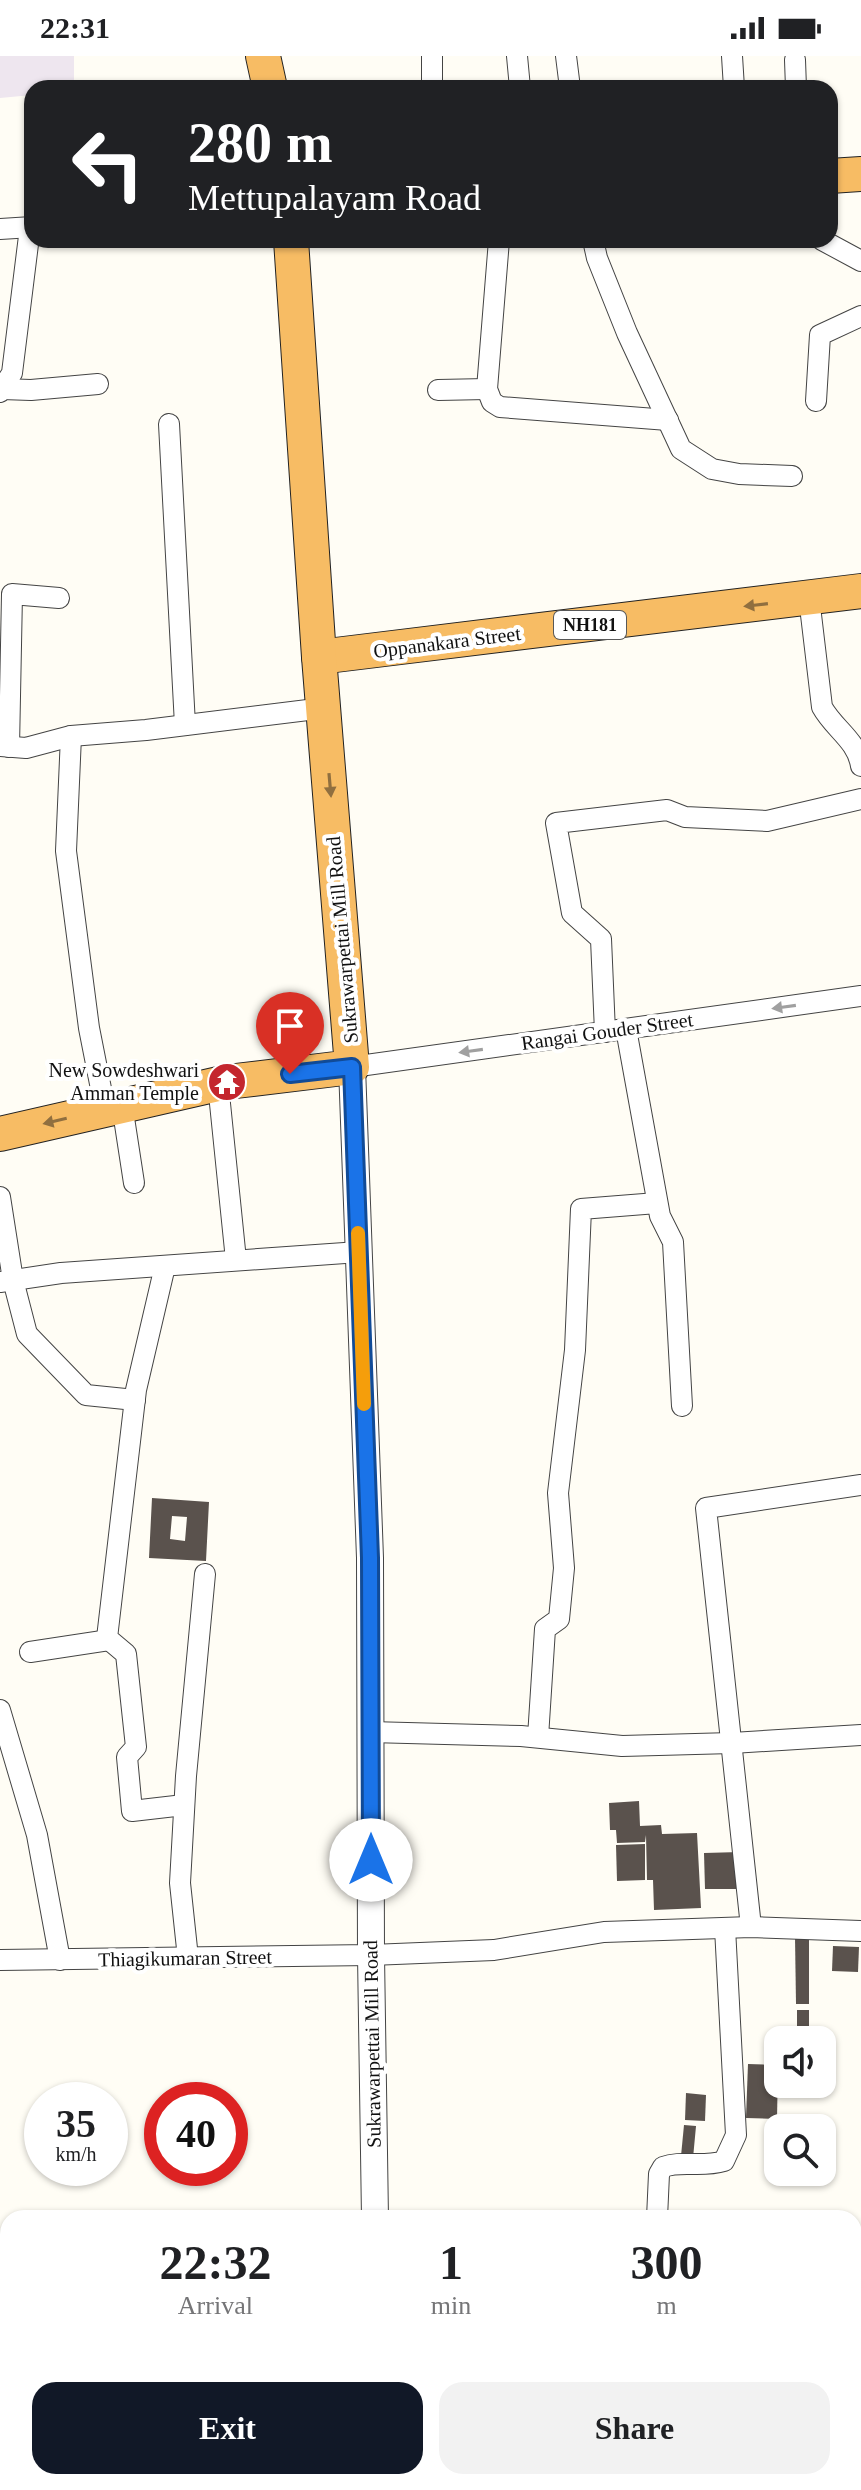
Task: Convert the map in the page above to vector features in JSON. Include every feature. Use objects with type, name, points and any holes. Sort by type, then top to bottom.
[{"type":"highway","points":[[263,56],[268,80]]},
{"type":"highway","points":[[838,175],[861,174]]},
{"type":"highway","name":"Sukrawarpettai Mill Road","points":[[292,248],[319,657],[352,1067]]},
{"type":"highway","name":"Oppanakara Street","points":[[319,657],[861,591]]},
{"type":"highway","points":[[0,1134],[218,1084],[352,1067]]},
{"type":"street","points":[[432,56],[432,80]]},
{"type":"street","points":[[517,56],[519,80]]},
{"type":"street","points":[[566,56],[569,80]]},
{"type":"street","points":[[732,56],[734,80]]},
{"type":"street","points":[[795,60],[796,80]]},
{"type":"street","points":[[0,229],[24,228]]},
{"type":"street","points":[[1,391],[12,373],[28,248]]},
{"type":"street","points":[[498,248],[487,389],[492,402],[500,407],[668,420]]},
{"type":"street","points":[[595,248],[627,333],[681,449],[712,469],[739,474],[792,476]]},
{"type":"street","points":[[837,248],[861,261]]},
{"type":"street","points":[[816,401],[820,335],[861,316]]},
{"type":"street","points":[[1,391],[98,384]]},
{"type":"street","points":[[438,390],[487,389]]},
{"type":"street","points":[[169,424],[185,725]]},
{"type":"street","points":[[59,598],[12,594],[4,747],[26,748],[71,736],[324,708]]},
{"type":"street","points":[[809,598],[822,707],[830,722],[850,739],[860,757],[861,766]]},
{"type":"street","points":[[71,736],[66,851],[89,1028],[134,1183]]},
{"type":"street","points":[[682,1406],[673,1242],[660,1216],[615,1030],[601,939],[572,913],[556,823],[667,810],[685,817],[767,821],[861,799]]},
{"type":"street","name":"Rangai Gouder Street","points":[[352,1067],[861,996]]},
{"type":"street","name":"Sukrawarpettai Mill Road","points":[[352,1067],[370,1558],[375,2210]]},
{"type":"street","points":[[218,1084],[236,1260]]},
{"type":"street","points":[[0,1197],[7,1281],[27,1334],[86,1395],[135,1400]]},
{"type":"street","points":[[538,1737],[545,1629],[559,1619],[564,1568],[558,1493],[575,1350],[581,1209],[657,1203]]},
{"type":"street","points":[[7,1281],[61,1273],[359,1252]]},
{"type":"street","points":[[165,1266],[135,1400],[107,1638],[126,1654],[136,1747],[127,1757],[132,1811],[184,1805]]},
{"type":"street","points":[[751,1927],[706,1508],[861,1485]]},
{"type":"street","points":[[188,1958],[180,1883],[205,1574]]},
{"type":"street","points":[[30,1652],[109,1640]]},
{"type":"street","points":[[0,1710],[37,1835],[60,1960]]},
{"type":"street","points":[[370,1732],[538,1737],[622,1746],[861,1735]]},
{"type":"street","name":"Thiagikumaran Street","points":[[0,1960],[371,1955],[494,1950],[604,1932],[751,1927],[861,1931]]},
{"type":"street","points":[[657,2210],[659,2174],[663,2167],[672,2164],[708,2166],[724,2161],[736,2135],[725,1928]]},
{"type":"shaded area","points":[[0,56],[74,56],[74,80],[24,80],[24,96],[0,98]]},
{"type":"building","points":[[152,1498],[209,1502],[206,1561],[149,1558]],"holes":[[[172,1516],[187,1517],[185,1541],[170,1539]]]},
{"type":"building","points":[[639,1801],[640,1826],[661,1825],[662,1834],[697,1833],[701,1908],[654,1910],[653,1880],[647,1880],[646,1835],[645,1842],[617,1843],[616,1830],[610,1830],[609,1803]]},
{"type":"building","points":[[645,1844],[645,1880],[617,1881],[616,1845]]},
{"type":"building","points":[[740,1852],[741,1889],[705,1889],[704,1853]]},
{"type":"building","points":[[795,1937],[809,1937],[809,2004],[796,2004]]},
{"type":"building","points":[[833,1946],[859,1947],[858,1972],[832,1971]]},
{"type":"building","points":[[797,2010],[809,2010],[809,2026],[797,2026]]},
{"type":"building","points":[[748,2064],[764,2065],[764,2098],[777,2098],[777,2114],[764,2114],[764,2119],[746,2118]]},
{"type":"building","points":[[686,2093],[706,2095],[705,2121],[685,2120]]},
{"type":"building","points":[[684,2125],[696,2126],[693,2158],[681,2156]]},
{"type":"slow traffic","points":[[358,1233],[364,1404]]},
{"type":"place","name":"New Sowdeshwari Amman Temple","points":[[227,1082]]},
{"type":"route","points":[[290,1074],[352,1067],[370,1558],[371,1860]]}]
